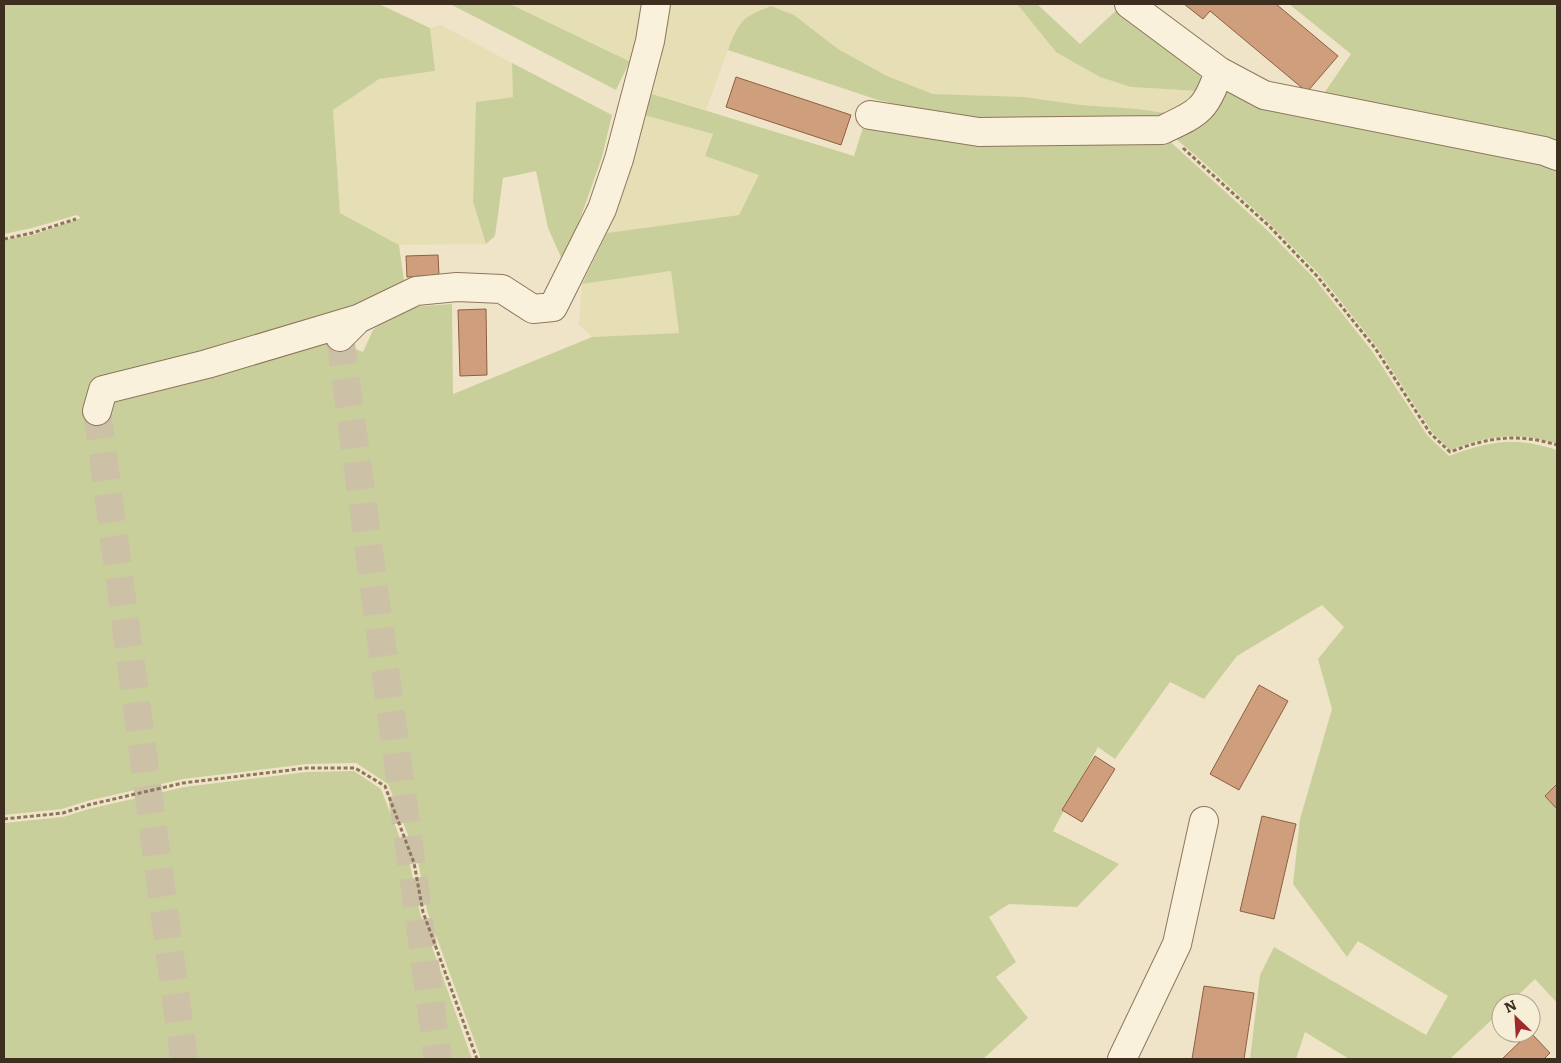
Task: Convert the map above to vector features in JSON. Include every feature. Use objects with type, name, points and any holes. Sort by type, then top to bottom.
[{"type":"street","points":[[97,411],[103,390],[349,328],[416,291],[457,287],[502,288],[533,309],[554,307],[602,209],[619,159],[650,41],[656,4]]},
{"type":"street","points":[[1129,4],[1219,71],[1264,95],[1544,151],[1557,156]]},
{"type":"street","points":[[870,115],[978,132],[1162,130],[1186,119],[1205,106],[1219,71]]},
{"type":"street","points":[[1122,1059],[1177,944],[1204,821]]},
{"type":"path","points":[[1162,130],[1269,226],[1317,276],[1375,348],[1430,433],[1450,452],[1497,438],[1537,439],[1557,446]]},
{"type":"path","points":[[4,238],[32,233],[76,219]]},
{"type":"path","points":[[4,819],[63,813],[88,805],[183,783],[307,768],[355,768],[384,786],[414,863],[423,912],[477,1059]]},
{"type":"shaded area","points":[[510,4],[645,4],[636,45],[630,61]]},
{"type":"shaded area","points":[[664,4],[1017,4],[1056,52],[1131,87],[1198,91],[1172,114],[1024,97],[933,94],[887,76],[838,49],[794,15],[771,6],[739,24],[706,110],[652,94]]},
{"type":"shaded area","points":[[441,25],[512,63],[513,97],[476,102],[473,202],[486,244],[399,245],[340,213],[333,110],[378,79],[435,71],[430,28]]},
{"type":"shaded area","points":[[644,115],[713,134],[706,156],[760,175],[739,215],[607,233]]},
{"type":"shaded area","points":[[671,271],[679,333],[592,337],[579,325],[582,284]]},
{"type":"green space","points":[[4,4],[379,4],[430,28],[435,71],[379,79],[333,110],[340,213],[399,245],[405,287],[112,401],[330,339],[363,352],[373,330],[394,313],[410,307],[452,304],[453,394],[592,337],[679,333],[671,271],[582,284],[607,233],[739,215],[759,175],[705,156],[713,134],[644,115],[652,94],[854,156],[865,121],[1164,136],[1266,229],[1314,278],[1372,351],[1427,435],[1449,456],[1477,447],[1502,442],[1528,443],[1557,450],[1557,1003],[1535,979],[1520,993],[1491,993],[1491,1020],[1450,1059],[1349,1059],[1305,1032],[1296,1059],[1250,1059],[1260,975],[1274,947],[1426,1035],[1448,996],[1358,941],[1347,957],[1293,884],[1300,819],[1332,709],[1318,659],[1344,627],[1322,605],[1237,656],[1204,699],[1170,682],[1115,759],[1098,747],[1053,831],[1119,864],[1077,907],[1009,904],[989,917],[1016,962],[996,977],[1028,1018],[983,1059],[481,1059],[427,911],[418,861],[388,784],[356,763],[307,764],[183,779],[87,801],[62,809],[4,815],[4,240],[33,235],[81,218],[77,215],[4,234]]},
{"type":"green space","points":[[450,4],[510,4],[629,61],[636,45],[637,57],[630,61],[616,90]]},
{"type":"green space","points":[[1017,4],[1037,4],[1080,44],[1120,7],[1194,63],[1201,78],[1198,91],[1131,87],[1100,77],[1056,52]]},
{"type":"green space","points":[[1289,4],[1557,4],[1557,152],[1318,102],[1351,54]]},
{"type":"green space","points":[[771,6],[794,15],[838,49],[887,76],[933,94],[1024,97],[1172,114],[1135,119],[976,123],[878,100],[728,50],[743,21],[747,17]]},
{"type":"green space","points":[[512,63],[612,115],[602,157],[564,264],[548,228],[536,171],[503,178],[495,236],[486,244],[473,202],[476,102],[513,97]]},
{"type":"green space","points":[[1223,78],[1557,163],[1557,444],[1529,437],[1516,436],[1490,438],[1450,450],[1432,432],[1377,347],[1319,274],[1270,224],[1168,132]]},
{"type":"green space","points":[[354,771],[381,789],[410,864],[420,913],[472,1059],[4,1059],[4,823],[63,817],[89,809],[184,787],[307,772]]},
{"type":"building","points":[[1184,4],[1276,4],[1338,56],[1307,92],[1210,11],[1203,19]]},
{"type":"building","points":[[736,77],[851,115],[841,145],[726,107]]},
{"type":"building","points":[[438,255],[439,275],[407,277],[406,256]]},
{"type":"building","points":[[486,309],[487,375],[460,376],[458,310]]},
{"type":"building","points":[[1259,685],[1288,701],[1239,790],[1210,774]]},
{"type":"building","points":[[1095,756],[1115,769],[1082,822],[1062,810]]},
{"type":"building","points":[[1557,784],[1557,809],[1545,796]]},
{"type":"building","points":[[1262,816],[1296,824],[1274,919],[1240,911]]},
{"type":"building","points":[[1204,986],[1254,993],[1244,1059],[1192,1059]]},
{"type":"building","points":[[1519,1043],[1540,1043],[1550,1053],[1544,1059],[1502,1059]]},
{"type":"tunnel","points":[[340,337],[438,1059]]},
{"type":"tunnel","points":[[97,411],[184,1059]]}]
